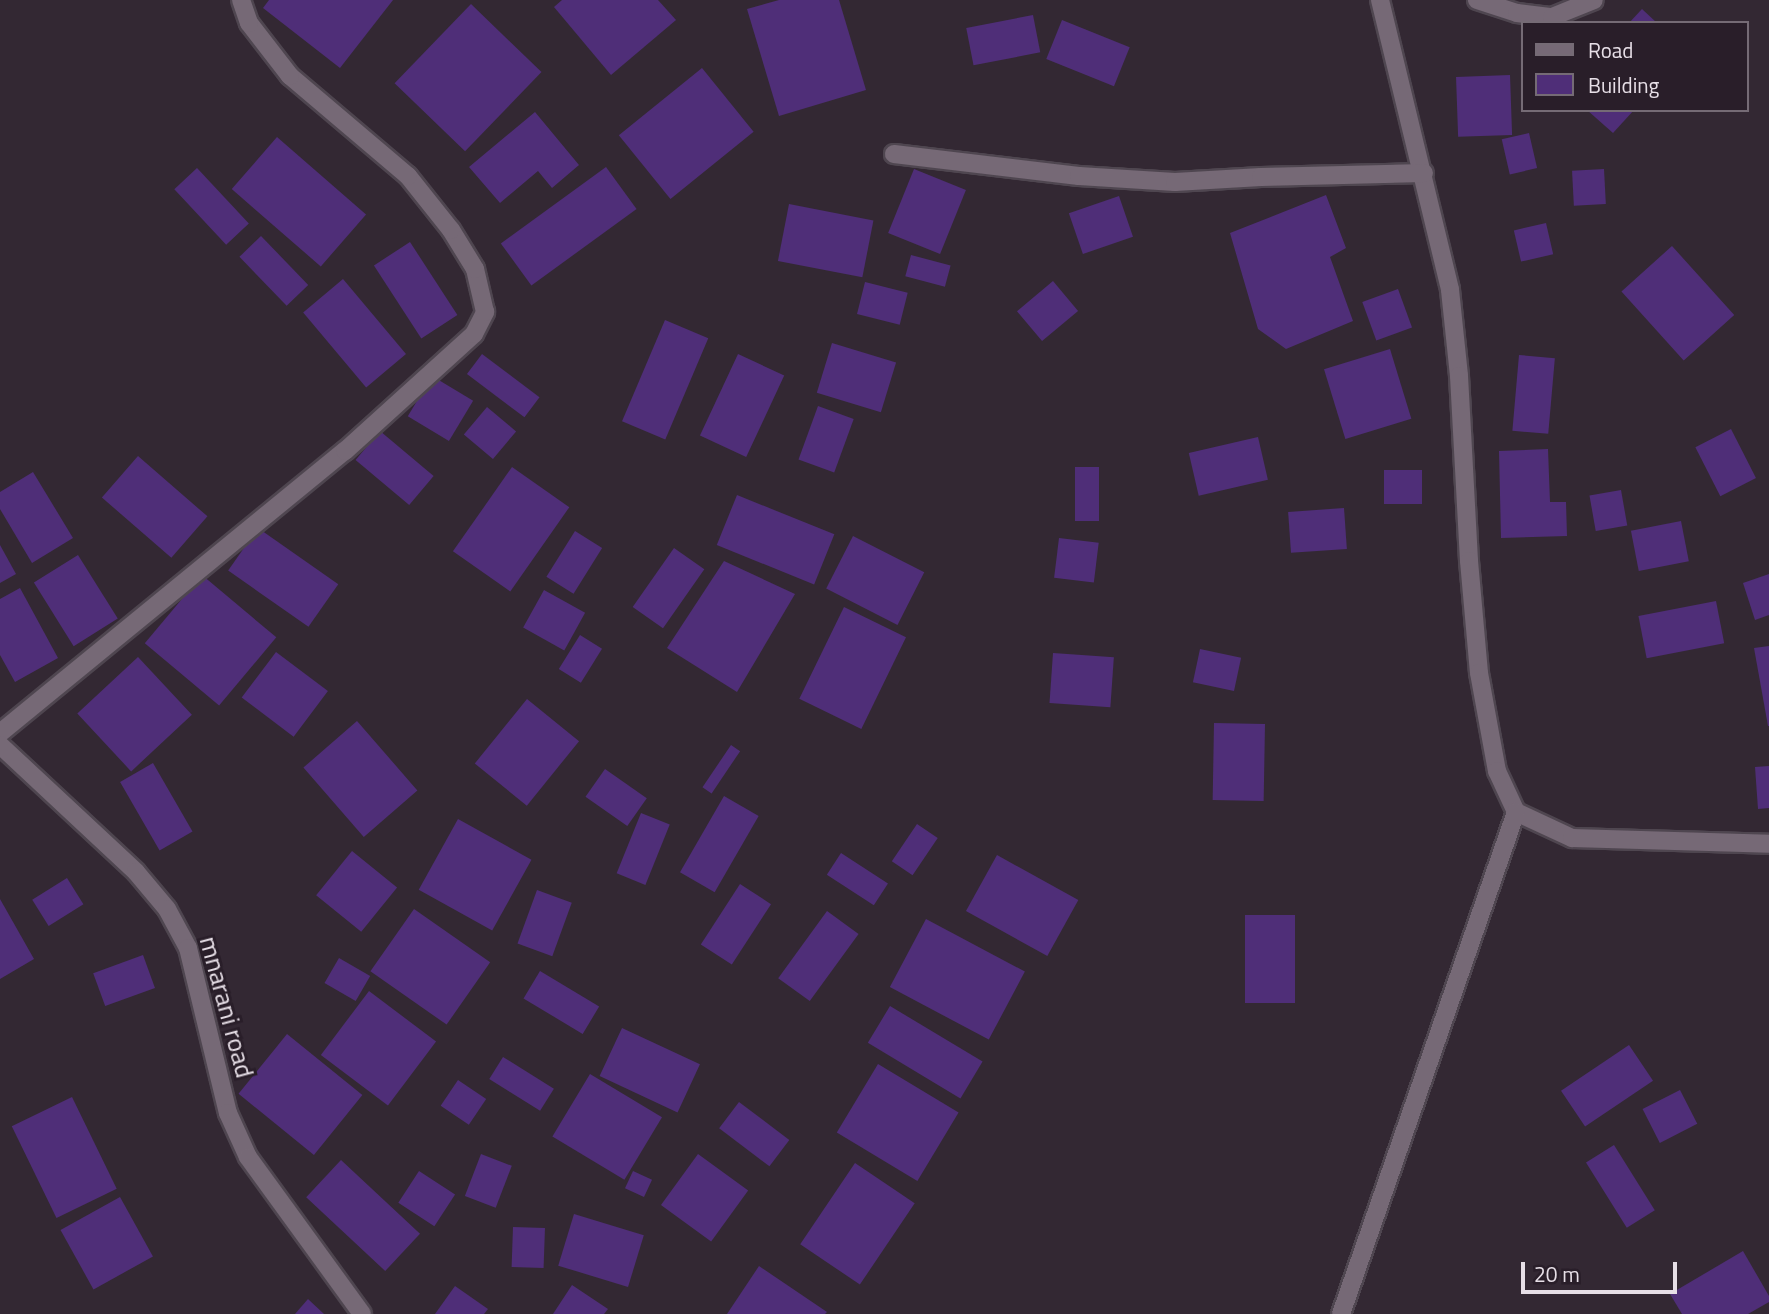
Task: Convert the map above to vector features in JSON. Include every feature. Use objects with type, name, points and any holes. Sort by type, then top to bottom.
[{"type":"street","points":[[0,733],[345,451],[474,334],[485,312],[475,269],[451,230],[408,176],[290,76],[249,23],[241,0]]},
{"type":"street","points":[[1380,0],[1423,173],[1451,302],[1479,673],[1497,771],[1516,812],[1572,838],[1769,844]]},
{"type":"street","points":[[1477,0],[1517,13],[1552,17],[1594,0]]},
{"type":"street","points":[[894,154],[1079,176],[1175,182],[1423,173]]},
{"type":"street","name":"mnarani road","points":[[0,745],[136,872],[167,909],[188,948],[228,1113],[248,1157],[362,1314]]},
{"type":"street","points":[[1341,1314],[1516,812]]},
{"type":"building","points":[[269,0],[393,0],[340,68],[263,8]]},
{"type":"building","points":[[562,0],[658,0],[676,20],[611,75],[554,7]]},
{"type":"building","points":[[779,0],[839,0],[866,90],[779,116],[747,9]]},
{"type":"building","points":[[471,4],[541,72],[465,151],[395,83]]},
{"type":"building","points":[[1642,9],[1655,21],[1631,21]]},
{"type":"building","points":[[1033,15],[1040,52],[974,65],[966,28]]},
{"type":"building","points":[[1062,20],[1130,47],[1114,86],[1046,59]]},
{"type":"building","points":[[702,68],[754,132],[670,199],[619,135]]},
{"type":"building","points":[[1510,75],[1512,135],[1458,137],[1456,77]]},
{"type":"building","points":[[535,112],[579,165],[552,188],[538,171],[500,203],[469,167]]},
{"type":"building","points":[[1589,112],[1632,112],[1613,133]]},
{"type":"building","points":[[1529,133],[1537,168],[1510,174],[1502,139]]},
{"type":"building","points":[[277,137],[366,214],[321,266],[232,189]]},
{"type":"building","points":[[606,167],[637,209],[531,285],[501,243]]},
{"type":"building","points":[[197,168],[249,224],[226,245],[174,189]]},
{"type":"building","points":[[914,169],[966,190],[940,254],[888,233]]},
{"type":"building","points":[[1604,169],[1606,204],[1574,206],[1572,171]]},
{"type":"building","points":[[1326,195],[1346,248],[1330,257],[1353,321],[1286,349],[1258,329],[1230,233]]},
{"type":"building","points":[[1119,196],[1133,237],[1083,254],[1069,213]]},
{"type":"building","points":[[789,204],[873,220],[862,277],[778,261]]},
{"type":"building","points":[[1546,223],[1553,254],[1521,262],[1514,230]]},
{"type":"building","points":[[261,236],[308,285],[287,306],[239,257]]},
{"type":"building","points":[[410,242],[457,315],[421,338],[374,265]]},
{"type":"building","points":[[1672,246],[1734,315],[1684,361],[1621,292]]},
{"type":"building","points":[[911,255],[951,266],[945,287],[905,276]]},
{"type":"building","points":[[343,279],[406,354],[366,387],[303,312]]},
{"type":"building","points":[[1053,281],[1078,311],[1042,341],[1017,311]]},
{"type":"building","points":[[865,282],[908,293],[900,325],[857,314]]},
{"type":"building","points":[[1398,289],[1412,328],[1376,341],[1362,302]]},
{"type":"building","points":[[665,320],[708,338],[665,440],[622,421]]},
{"type":"building","points":[[832,343],[896,363],[881,412],[817,393]]},
{"type":"building","points":[[1390,349],[1411,419],[1345,439],[1324,369]]},
{"type":"building","points":[[482,354],[540,397],[524,417],[467,374]]},
{"type":"building","points":[[738,354],[784,376],[746,457],[700,436]]},
{"type":"building","points":[[1519,355],[1555,358],[1548,434],[1512,431]]},
{"type":"building","points":[[432,376],[473,401],[449,441],[408,416]]},
{"type":"building","points":[[818,406],[854,419],[834,473],[799,460]]},
{"type":"building","points":[[487,407],[516,431],[493,459],[464,435]]},
{"type":"building","points":[[1731,429],[1756,478],[1720,496],[1695,447]]},
{"type":"building","points":[[380,431],[434,476],[409,505],[356,460]]},
{"type":"building","points":[[1258,437],[1268,480],[1199,496],[1189,453]]},
{"type":"building","points":[[1548,449],[1550,502],[1566,502],[1567,536],[1501,538],[1499,451]]},
{"type":"building","points":[[138,456],[207,516],[171,558],[102,498]]},
{"type":"building","points":[[512,467],[569,507],[510,592],[453,551]]},
{"type":"building","points":[[1075,467],[1099,467],[1099,521],[1075,521]]},
{"type":"building","points":[[1384,470],[1422,470],[1422,504],[1384,504]]},
{"type":"building","points":[[33,472],[73,538],[32,563],[0,509],[0,492]]},
{"type":"building","points":[[1621,490],[1627,525],[1596,531],[1589,496]]},
{"type":"building","points":[[737,495],[834,534],[814,584],[717,545]]},
{"type":"building","points":[[1344,508],[1347,549],[1291,553],[1288,512]]},
{"type":"building","points":[[1681,521],[1689,561],[1639,571],[1631,531]]},
{"type":"building","points":[[258,528],[338,584],[308,627],[228,571]]},
{"type":"building","points":[[575,531],[602,548],[574,594],[546,577]]},
{"type":"building","points":[[853,536],[924,572],[897,625],[826,589]]},
{"type":"building","points":[[1059,538],[1099,543],[1094,583],[1054,578]]},
{"type":"building","points":[[0,545],[16,574],[0,583]]},
{"type":"building","points":[[674,548],[704,569],[663,628],[633,607]]},
{"type":"building","points":[[78,555],[118,619],[74,646],[34,583]]},
{"type":"building","points":[[724,561],[795,594],[737,692],[667,648]]},
{"type":"building","points":[[1769,574],[1769,615],[1755,620],[1743,583]]},
{"type":"building","points":[[202,575],[276,637],[219,706],[145,643]]},
{"type":"building","points":[[20,588],[58,658],[15,682],[0,655],[0,599]]},
{"type":"building","points":[[544,590],[585,613],[564,650],[523,628]]},
{"type":"building","points":[[1716,601],[1724,643],[1647,658],[1638,616]]},
{"type":"building","points":[[844,607],[906,637],[861,729],[799,699]]},
{"type":"building","points":[[580,635],[602,649],[581,683],[559,669]]},
{"type":"building","points":[[1769,646],[1769,726],[1768,726],[1754,648]]},
{"type":"building","points":[[1200,649],[1241,658],[1234,691],[1193,682]]},
{"type":"building","points":[[276,652],[328,691],[294,737],[242,698]]},
{"type":"building","points":[[1053,653],[1114,657],[1110,707],[1050,703]]},
{"type":"building","points":[[138,657],[192,715],[131,771],[77,714]]},
{"type":"building","points":[[527,699],[579,741],[527,806],[475,764]]},
{"type":"building","points":[[357,721],[417,790],[364,837],[303,768]]},
{"type":"building","points":[[1214,723],[1265,724],[1264,801],[1213,800]]},
{"type":"building","points":[[731,745],[740,751],[712,793],[702,787]]},
{"type":"building","points":[[153,763],[192,831],[160,850],[120,782]]},
{"type":"building","points":[[1769,766],[1769,808],[1758,809],[1755,767]]},
{"type":"building","points":[[605,769],[647,798],[627,826],[585,797]]},
{"type":"building","points":[[724,796],[759,816],[715,892],[680,872]]},
{"type":"building","points":[[641,813],[670,825],[645,885],[617,873]]},
{"type":"building","points":[[458,819],[531,860],[492,931],[419,890]]},
{"type":"building","points":[[917,824],[938,838],[913,875],[892,861]]},
{"type":"building","points":[[352,851],[397,888],[361,932],[316,895]]},
{"type":"building","points":[[841,853],[888,883],[874,905],[827,875]]},
{"type":"building","points":[[997,855],[1078,900],[1047,956],[966,911]]},
{"type":"building","points":[[67,878],[83,904],[49,926],[32,900]]},
{"type":"building","points":[[740,884],[771,904],[732,965],[701,944]]},
{"type":"building","points":[[537,890],[572,903],[552,956],[518,944]]},
{"type":"building","points":[[0,899],[34,959],[0,979]]},
{"type":"building","points":[[414,909],[490,962],[447,1025],[370,971]]},
{"type":"building","points":[[827,911],[859,934],[810,1001],[778,978]]},
{"type":"building","points":[[1245,915],[1295,915],[1295,1003],[1245,1003]]},
{"type":"building","points":[[926,919],[1025,972],[989,1040],[890,987]]},
{"type":"building","points":[[143,955],[155,988],[105,1006],[93,973]]},
{"type":"building","points":[[339,958],[370,976],[356,1001],[324,983]]},
{"type":"building","points":[[540,971],[599,1007],[583,1034],[524,998]]},
{"type":"building","points":[[369,991],[436,1042],[388,1105],[321,1055]]},
{"type":"building","points":[[890,1006],[983,1062],[960,1098],[868,1043]]},
{"type":"building","points":[[622,1028],[700,1064],[678,1112],[600,1076]]},
{"type":"building","points":[[287,1034],[362,1095],[314,1155],[239,1094]]},
{"type":"building","points":[[1629,1045],[1653,1081],[1585,1127],[1561,1091]]},
{"type":"building","points":[[503,1057],[554,1089],[540,1111],[489,1079]]},
{"type":"building","points":[[878,1064],[959,1112],[917,1181],[837,1133]]},
{"type":"building","points":[[590,1074],[662,1117],[624,1180],[552,1137]]},
{"type":"building","points":[[458,1080],[486,1099],[469,1125],[441,1106]]},
{"type":"building","points":[[1680,1090],[1697,1124],[1660,1143],[1643,1109]]},
{"type":"building","points":[[72,1097],[117,1189],[56,1218],[12,1126]]},
{"type":"building","points":[[739,1102],[789,1140],[769,1166],[719,1128]]},
{"type":"building","points":[[1614,1145],[1655,1210],[1627,1228],[1586,1162]]},
{"type":"building","points":[[481,1154],[512,1166],[496,1208],[465,1196]]},
{"type":"building","points":[[698,1154],[748,1190],[711,1241],[661,1205]]},
{"type":"building","points":[[341,1160],[420,1234],[385,1271],[306,1197]]},
{"type":"building","points":[[855,1163],[915,1203],[860,1285],[800,1244]]},
{"type":"building","points":[[419,1171],[455,1194],[434,1226],[398,1203]]},
{"type":"building","points":[[633,1171],[652,1180],[644,1197],[625,1188]]},
{"type":"building","points":[[120,1197],[153,1256],[93,1289],[61,1230]]},
{"type":"building","points":[[574,1214],[644,1235],[628,1287],[558,1266]]},
{"type":"building","points":[[513,1227],[545,1228],[544,1268],[512,1267]]},
{"type":"building","points":[[1743,1251],[1769,1296],[1769,1302],[1748,1314],[1682,1314],[1670,1294]]},
{"type":"building","points":[[759,1266],[827,1312],[727,1314]]},
{"type":"building","points":[[572,1285],[608,1309],[604,1314],[553,1314]]},
{"type":"building","points":[[455,1286],[488,1309],[484,1314],[435,1314]]},
{"type":"building","points":[[308,1299],[324,1314],[295,1314]]}]
